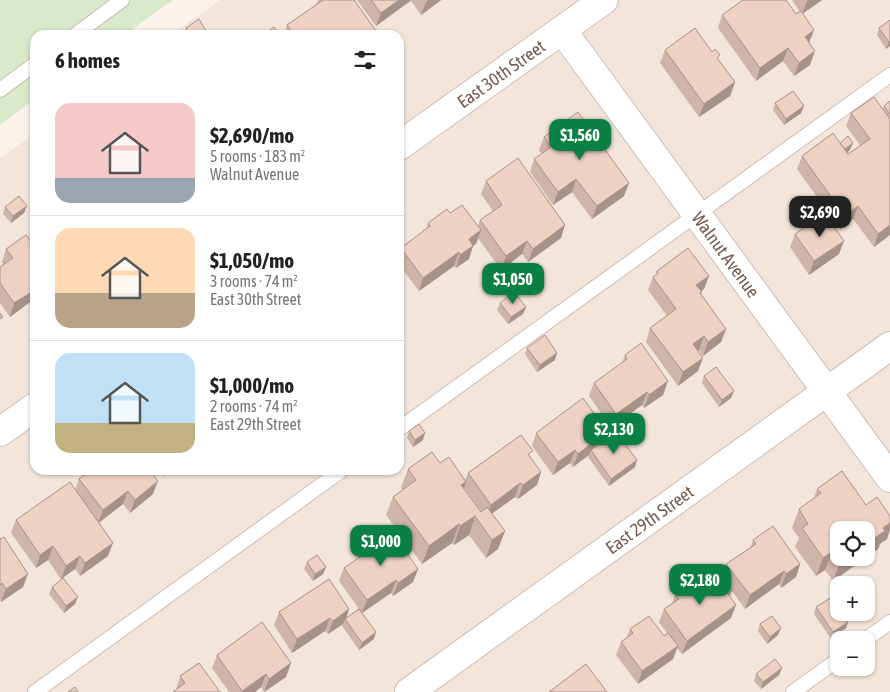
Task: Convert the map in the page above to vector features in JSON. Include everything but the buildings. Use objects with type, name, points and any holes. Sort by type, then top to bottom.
[{"type":"street","name":"East 30th Street","points":[[404,142],[604,0]]},
{"type":"street","name":"Walnut Avenue","points":[[562,30],[890,478]]},
{"type":"street","name":"East 29th Street","points":[[409,692],[890,346]]},
{"type":"street","points":[[0,432],[30,411]]},
{"type":"lane","points":[[82,30],[122,0]]},
{"type":"lane","points":[[0,90],[30,68]]},
{"type":"lane","points":[[404,425],[890,75]]},
{"type":"lane","points":[[34,692],[335,475]]},
{"type":"lane","points":[[875,633],[890,622]]},
{"type":"lane","points":[[793,692],[830,665]]},
{"type":"shaded area","points":[[220,0],[890,0],[890,692],[0,692],[0,158],[30,137],[30,475],[404,475],[404,30],[178,30]]},
{"type":"green space","points":[[0,0],[173,0],[131,30],[30,30],[30,103],[0,125]]}]
